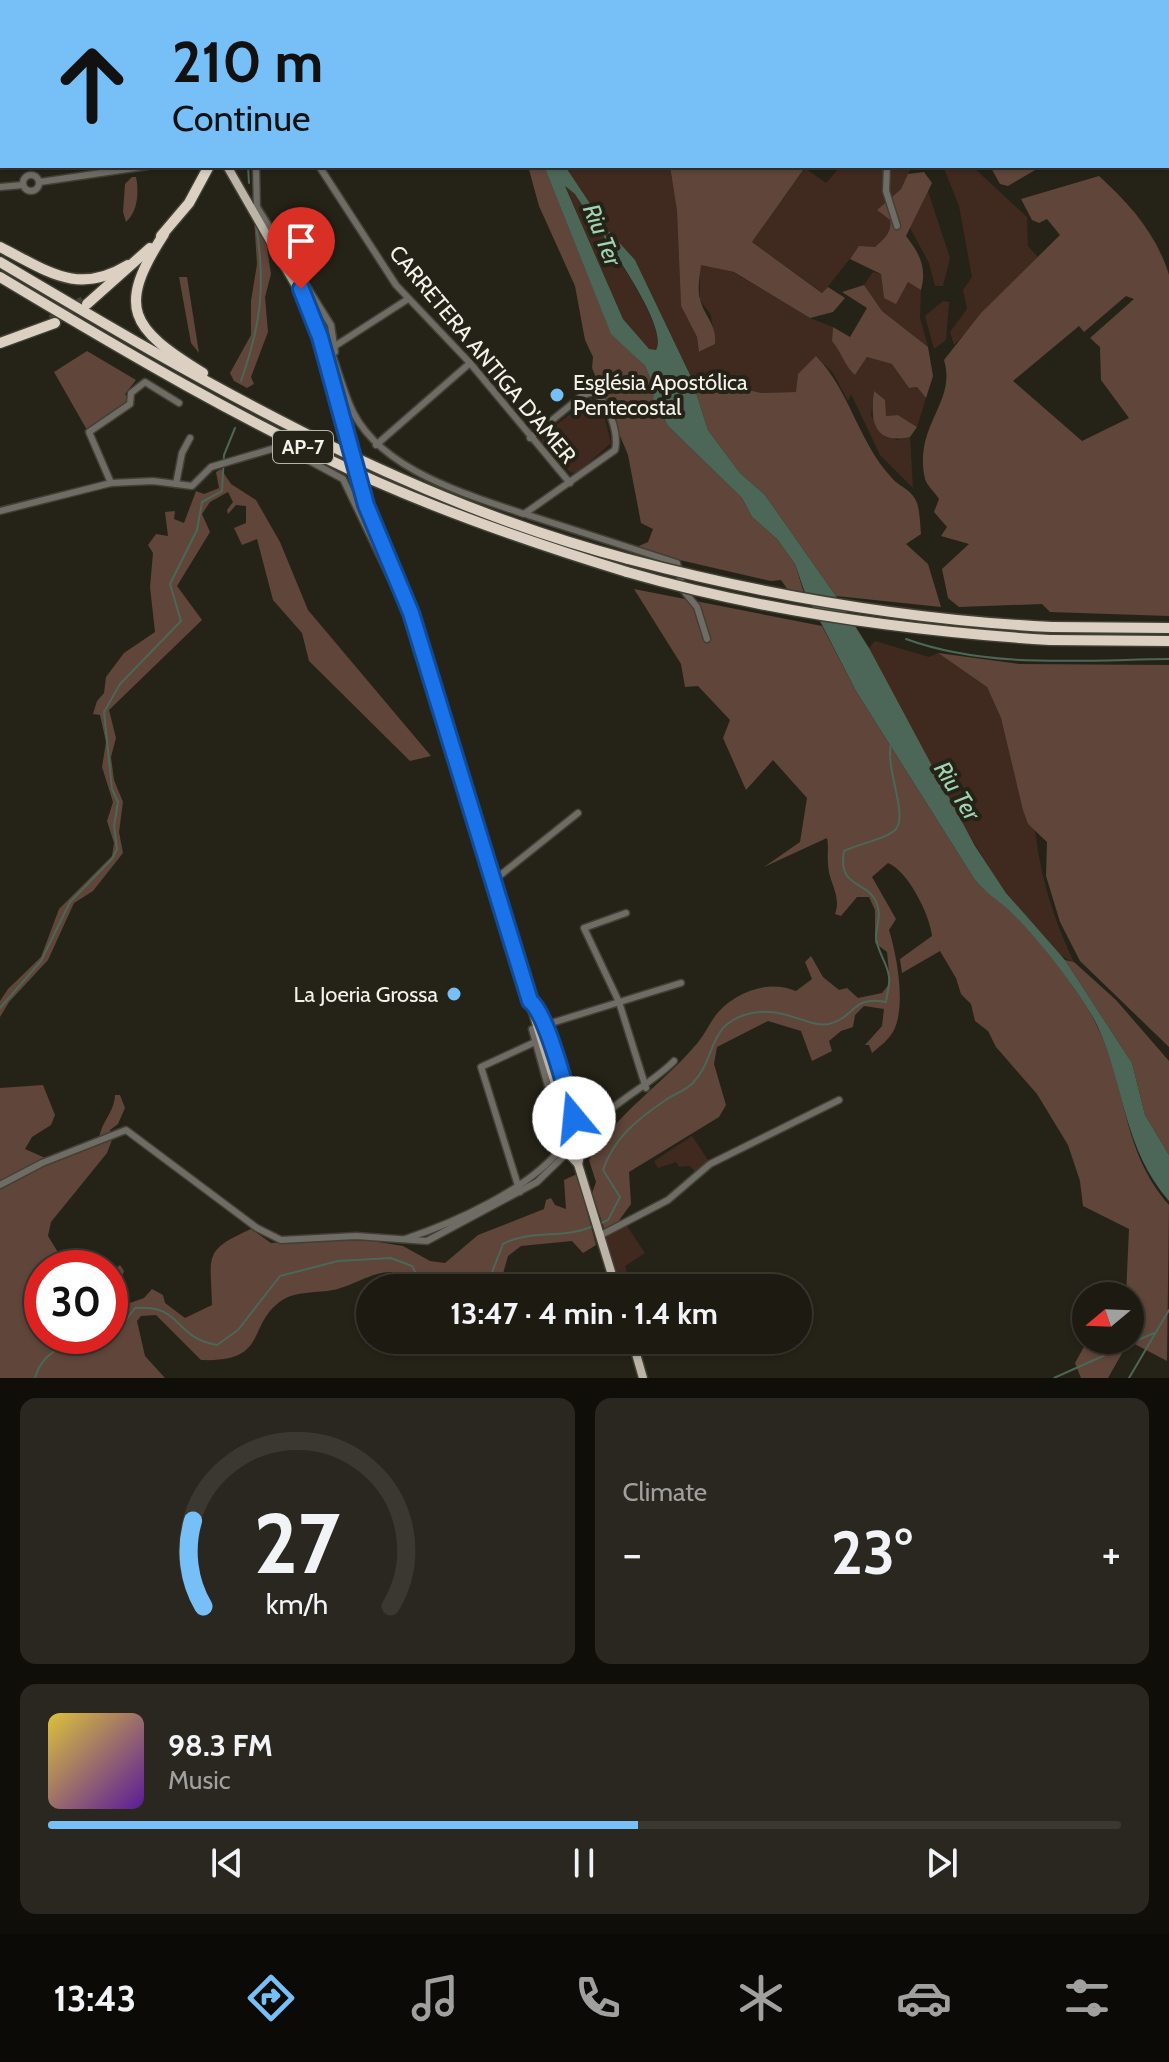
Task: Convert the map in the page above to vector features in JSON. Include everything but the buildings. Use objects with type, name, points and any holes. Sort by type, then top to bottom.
[{"type":"highway","points":[[197,168],[194,184],[186,197],[128,265],[85,303],[123,276],[164,234],[189,203],[208,168]]},
{"type":"highway","points":[[164,234],[149,257],[135,291],[140,322],[173,352],[252,406]]},
{"type":"highway","points":[[0,247],[80,281],[99,280],[128,265]]},
{"type":"highway","name":"AP-7","points":[[0,262],[252,406],[438,494],[628,559],[730,585],[836,605],[956,621],[1052,627],[1169,628]]},
{"type":"highway","name":"AP-7","points":[[0,279],[194,390],[361,474],[489,527],[627,572],[719,596],[835,618],[933,632],[1050,640],[1169,641]]},
{"type":"highway","points":[[0,340],[53,322]]},
{"type":"main road","points":[[228,169],[293,277],[320,337],[359,484],[400,585],[540,1026],[566,1120],[565,1145],[578,1164],[612,1274]]},
{"type":"main road","points":[[566,1120],[577,1132],[582,1148],[578,1164]]},
{"type":"main road","points":[[565,1145],[577,1132]]},
{"type":"main road","points":[[565,1145],[582,1148]]},
{"type":"main road","points":[[636,1354],[643,1378]]},
{"type":"street","points":[[23,185],[29,175],[27,168]]},
{"type":"street","points":[[0,187],[23,185],[31,191],[40,182],[125,168]]},
{"type":"street","points":[[256,168],[257,218]]},
{"type":"street","name":"CARRETERA ANTIGA D'AMER","points":[[320,168],[385,270],[408,299],[470,363],[570,483]]},
{"type":"street","points":[[887,168],[886,191],[897,226]]},
{"type":"street","points":[[29,175],[36,176],[40,182]]},
{"type":"street","points":[[257,207],[329,321],[334,356],[352,409],[376,445],[407,467],[524,514],[677,563],[683,590],[699,612],[707,639]]},
{"type":"street","points":[[293,277],[320,318],[333,347]]},
{"type":"street","points":[[333,347],[408,299]]},
{"type":"street","points":[[376,445],[470,363]]},
{"type":"street","points":[[111,483],[89,432],[130,404],[131,393],[145,382],[179,403]]},
{"type":"street","points":[[524,514],[616,447],[605,401],[594,392],[583,395],[530,438]]},
{"type":"street","points":[[176,484],[182,453],[190,438]]},
{"type":"street","points":[[0,511],[111,483],[153,481],[194,486],[211,467],[259,455],[274,446],[286,447],[343,479],[391,579],[400,585]]},
{"type":"street","points":[[493,881],[578,813]]},
{"type":"street","points":[[626,913],[584,928],[619,1002],[646,1088]]},
{"type":"street","points":[[0,1185],[42,1163],[126,1130],[275,1239],[323,1236],[421,1239],[519,1188],[565,1145],[533,1043],[532,1029],[681,983]]},
{"type":"street","points":[[540,1026],[577,1132],[591,1128]]},
{"type":"street","points":[[519,1188],[481,1067],[533,1043]]},
{"type":"street","points":[[582,1148],[591,1128],[606,1112],[646,1088],[674,1061]]},
{"type":"street","points":[[600,1233],[668,1200],[710,1164],[839,1100]]},
{"type":"shaded area","points":[[529,168],[545,168],[611,333],[645,366],[654,387],[653,400],[668,426],[742,498],[752,517],[777,539],[795,564],[804,593],[788,590],[781,580],[771,581],[632,549],[648,542],[653,529],[641,523],[628,455],[592,368],[593,357],[585,340],[575,286],[539,206]]},
{"type":"shaded area","points":[[545,168],[566,168],[607,229],[635,260],[691,377],[708,430],[740,473],[765,495],[836,596],[869,648],[975,846],[1006,893],[1065,960],[1132,1063],[1145,1115],[1169,1155],[1169,1201],[1142,1160],[1107,1050],[1082,1000],[1023,924],[973,877],[856,691],[804,590],[795,564],[777,539],[752,517],[742,498],[668,426],[653,399],[654,387],[645,366],[611,334]],"holes":[[[565,186],[575,194],[612,248],[652,318],[657,337],[656,350],[649,349],[623,319]]]},
{"type":"shaded area","points":[[566,168],[670,168],[677,211],[681,306],[697,337],[700,352],[715,344],[711,315],[700,300],[700,264],[733,272],[810,318],[833,327],[832,341],[855,375],[867,357],[893,364],[909,388],[917,387],[926,398],[917,427],[898,415],[886,416],[874,391],[871,416],[896,440],[910,437],[913,488],[880,455],[851,394],[848,401],[833,373],[816,356],[798,374],[797,392],[761,393],[729,385],[722,374],[705,379],[691,377],[635,260],[607,229]]},
{"type":"shaded area","points":[[670,168],[805,168],[752,242],[822,293],[828,287],[845,298],[833,312],[810,318],[734,272],[701,265],[699,295],[714,331],[715,344],[699,352],[697,337],[681,306],[677,211]]},
{"type":"shaded area","points":[[805,168],[826,183],[839,168],[911,168],[901,189],[877,210],[890,220],[887,235],[875,247],[859,247],[823,293],[752,242]]},
{"type":"shaded area","points":[[944,168],[974,168],[1027,217],[1028,246],[1038,257],[954,345],[950,332],[967,309],[963,290],[972,277],[959,206]]},
{"type":"shaded area","points":[[991,168],[1039,168],[1008,186],[1000,184]]},
{"type":"shaded area","points":[[924,172],[932,183],[906,236],[921,262],[921,290],[908,282],[896,304],[884,298],[881,274],[850,259],[859,246],[875,247],[884,238],[890,229],[890,220],[877,210],[901,189],[908,174]]},
{"type":"shaded area","points":[[1099,176],[1141,221],[1164,260],[1169,275],[1169,616],[1050,612],[1042,604],[959,607],[948,598],[942,569],[969,544],[941,536],[947,527],[934,512],[939,499],[925,479],[925,444],[945,389],[944,360],[981,313],[1060,235],[1047,219],[1039,223],[1032,220],[1021,199]],"holes":[[[1126,296],[1134,299],[1090,338],[1100,347],[1101,380],[1129,418],[1082,441],[1013,381],[1079,326],[1084,332]]]},
{"type":"shaded area","points":[[136,177],[137,201],[126,222],[123,212],[125,184]]},
{"type":"shaded area","points":[[565,185],[575,194],[641,297],[652,319],[657,337],[656,350],[649,350],[623,319]]},
{"type":"shaded area","points":[[928,191],[950,258],[943,286],[935,286],[929,263],[909,226]]},
{"type":"shaded area","points":[[254,219],[265,235],[271,274],[265,297],[268,332],[251,377],[254,384],[247,388],[234,381],[230,373],[251,335],[251,301],[257,264]]},
{"type":"shaded area","points":[[873,272],[881,274],[884,298],[908,281],[921,290],[920,318],[928,347],[882,311],[864,285]]},
{"type":"shaded area","points":[[179,277],[187,277],[199,353],[191,343]]},
{"type":"shaded area","points":[[864,285],[882,311],[928,347],[933,376],[926,398],[917,387],[909,388],[892,364],[867,357],[855,375],[832,341],[833,327],[850,337],[867,308],[842,292]]},
{"type":"shaded area","points":[[943,301],[949,302],[946,340],[934,349],[925,316]]},
{"type":"shaded area","points":[[87,351],[136,380],[125,394],[128,399],[126,404],[87,430],[54,372]]},
{"type":"shaded area","points":[[816,356],[837,385],[880,463],[915,498],[921,534],[906,544],[928,564],[941,607],[836,596],[765,495],[740,473],[708,430],[691,377],[705,379],[710,371],[722,374],[729,385],[761,393],[796,392],[798,374]]},
{"type":"shaded area","points":[[874,391],[885,400],[886,416],[898,415],[917,427],[910,437],[898,439],[881,434],[874,420]]},
{"type":"shaded area","points":[[591,398],[601,404],[611,443],[578,472],[571,473],[542,443],[542,436]]},
{"type":"shaded area","points":[[221,469],[231,484],[256,500],[280,542],[308,610],[431,756],[410,761],[309,661],[302,633],[273,600],[257,539],[242,545],[234,528],[246,523],[246,506],[236,505],[228,514],[227,510],[233,502],[228,492],[210,502],[202,514],[210,532],[177,586],[202,620],[109,710],[116,738],[111,757],[114,780],[123,802],[119,832],[123,853],[93,891],[74,903],[48,960],[9,1002],[0,1017],[0,1001],[41,957],[59,909],[112,856],[114,843],[107,821],[113,802],[102,767],[106,742],[100,715],[93,714],[97,701],[104,693],[106,677],[124,653],[155,632],[150,587],[153,553],[148,545],[156,534],[168,536],[165,512],[175,511],[174,519],[184,523],[196,491],[204,494],[219,488],[216,472]]},
{"type":"shaded area","points":[[634,589],[822,626],[856,691],[973,877],[1023,923],[1071,983],[1107,1049],[1142,1163],[1169,1205],[1167,1361],[1144,1349],[1144,1282],[1127,1282],[1129,1229],[1083,1206],[1080,1181],[1068,1145],[1037,1094],[996,1047],[988,1031],[975,1021],[971,1004],[961,994],[956,978],[940,951],[902,973],[900,959],[932,936],[917,895],[903,875],[888,863],[872,877],[896,919],[889,930],[900,994],[898,1020],[890,1037],[872,1053],[869,1045],[865,1045],[882,1026],[884,1009],[864,1006],[855,1015],[853,1027],[841,1031],[829,1041],[832,1051],[812,1061],[801,1031],[768,1021],[717,1047],[714,1064],[726,1105],[719,1117],[629,1172],[631,1204],[612,1230],[604,1228],[592,1193],[596,1182],[589,1160],[625,1114],[694,1047],[728,1003],[759,988],[774,986],[796,991],[812,979],[805,962],[811,956],[823,977],[839,990],[847,988],[858,998],[882,993],[890,983],[887,952],[875,943],[875,910],[869,897],[857,897],[841,916],[835,914],[837,900],[829,870],[827,838],[764,867],[800,842],[807,798],[773,760],[746,790],[723,738],[730,720],[698,686],[685,687],[681,664]]},
{"type":"shaded area","points":[[875,641],[929,657],[938,653],[987,687],[1001,718],[1028,824],[1035,830],[1049,898],[1074,962],[1050,946],[1022,914],[961,821],[869,648]]},
{"type":"shaded area","points":[[938,653],[1019,664],[1169,665],[1169,1047],[1080,961],[1060,922],[1046,876],[1047,842],[1028,824],[1001,718],[987,687]]},
{"type":"shaded area","points":[[1065,960],[1074,962],[1116,1000],[1169,1061],[1169,1155],[1145,1115],[1132,1063]]},
{"type":"shaded area","points":[[43,1085],[55,1115],[51,1125],[32,1137],[25,1149],[52,1161],[99,1144],[115,1095],[120,1095],[125,1108],[118,1124],[110,1130],[112,1140],[107,1153],[51,1222],[48,1236],[57,1250],[24,1250],[24,1354],[128,1354],[128,1301],[130,1303],[144,1298],[152,1289],[163,1295],[165,1303],[185,1318],[212,1305],[213,1256],[224,1243],[251,1229],[271,1243],[326,1239],[372,1241],[403,1246],[430,1261],[445,1263],[478,1235],[544,1209],[546,1200],[551,1198],[555,1205],[566,1209],[564,1180],[577,1174],[596,1245],[583,1253],[572,1241],[521,1246],[508,1256],[503,1274],[356,1274],[356,1283],[348,1286],[284,1299],[264,1319],[248,1348],[223,1359],[201,1360],[156,1315],[141,1316],[137,1321],[145,1356],[165,1378],[0,1378],[0,1088]]},
{"type":"shaded area","points":[[692,1136],[708,1160],[695,1172],[690,1166],[679,1167],[676,1162],[658,1168],[654,1161]]},
{"type":"shaded area","points":[[627,1226],[645,1253],[625,1266],[627,1273],[617,1274],[605,1238]]},
{"type":"shaded area","points":[[1080,1354],[1122,1354],[1108,1378],[1081,1378],[1075,1363]]},
{"type":"waterway","points":[[248,168],[249,183]]},
{"type":"waterway","points":[[241,381],[260,304],[261,267],[256,225]]},
{"type":"waterway","points":[[0,1008],[41,961],[70,902],[112,859],[117,849],[114,826],[118,802],[112,789],[104,712],[120,684],[181,621],[170,584],[197,530],[202,502],[222,491],[224,455],[235,428]]},
{"type":"waterway","points":[[906,639],[937,649],[1003,659],[1169,659]]},
{"type":"waterway","points":[[601,1223],[608,1220],[620,1197],[603,1170],[614,1148],[637,1121],[693,1083],[727,1024],[737,1018],[763,1012],[829,1024],[845,1017],[860,1004],[886,1002],[889,977],[876,940],[877,904],[873,896],[849,879],[843,863],[844,851],[886,836],[896,829],[899,822],[891,744]]},
{"type":"waterway","points":[[491,1274],[503,1244],[514,1239],[569,1233],[591,1227]]},
{"type":"waterway","points":[[128,1317],[135,1308],[162,1311],[192,1335],[217,1345],[238,1330],[280,1276],[338,1261],[391,1258],[412,1266],[416,1274]]},
{"type":"waterway","points":[[1129,1378],[1169,1310]]},
{"type":"waterway","points":[[1054,1378],[1154,1333]]},
{"type":"waterway","points":[[35,1378],[38,1368],[51,1354]]},
{"type":"tunnel","points":[[51,320],[83,301]]},
{"type":"place","name":"Església Apostólica Pentecostal","points":[[557,395]]},
{"type":"place","name":"La Joeria Grossa","points":[[454,994]]},
{"type":"route","points":[[301,289],[320,337],[366,505],[411,613],[530,1001],[536,1005],[548,1031],[574,1118]]},
{"type":"water label","name":"Riu Ter","points":[[602,235]]},
{"type":"water label","name":"Riu Ter","points":[[957,791]]}]
